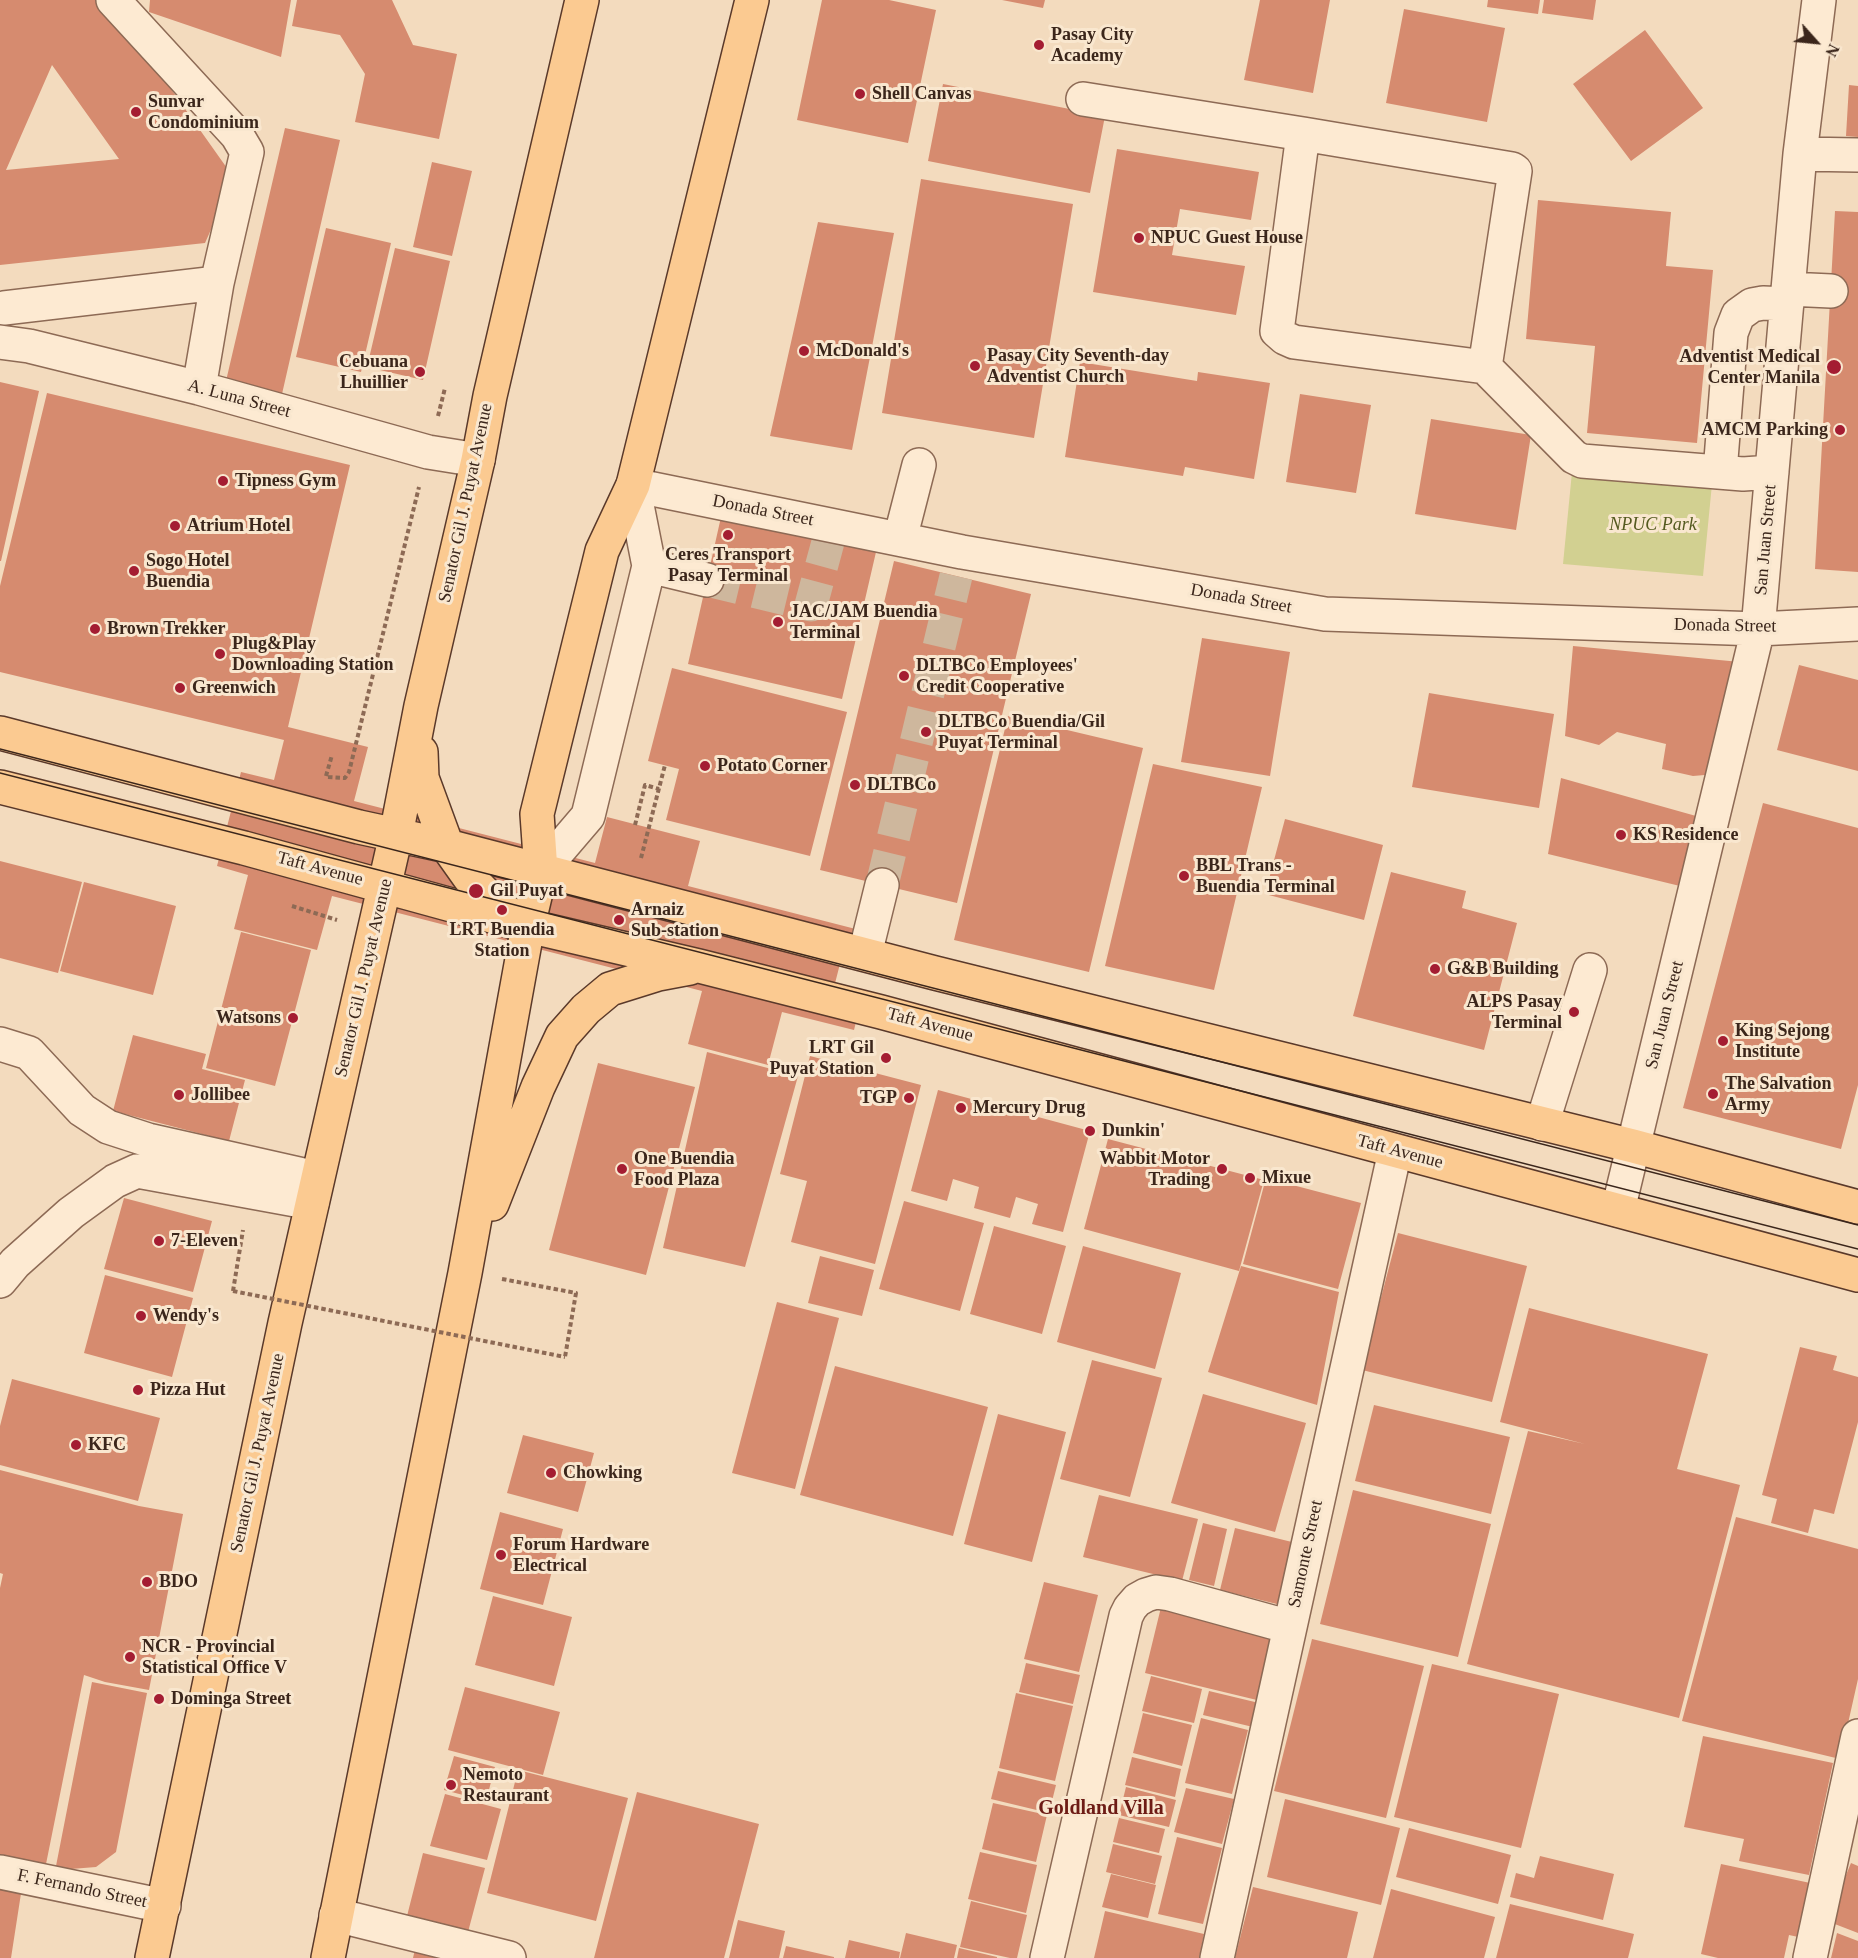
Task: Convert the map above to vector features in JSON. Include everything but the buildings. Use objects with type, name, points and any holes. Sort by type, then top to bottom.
[{"type":"main road","name":"Senator Gil J. Puyat Avenue","points":[[153,1958],[315,1191],[385,887],[421,706],[582,0]]},
{"type":"main road","points":[[328,1958],[465,1273],[528,926],[541,870],[537,814],[602,551],[633,485],[752,0]]},
{"type":"main road","points":[[421,706],[422,778],[447,846],[468,877],[495,905],[528,926]]},
{"type":"main road","points":[[0,733],[541,870],[946,976],[1633,1146],[1858,1207]]},
{"type":"main road","name":"Taft Avenue","points":[[0,787],[234,845],[528,926],[901,1017],[1858,1275]]},
{"type":"main road","points":[[465,1273],[538,1087],[562,1036],[586,1009],[610,989],[658,974],[699,966]]},
{"type":"street","points":[[112,0],[237,135],[247,152],[217,282],[199,388]]},
{"type":"street","name":"San Juan Street","points":[[1618,1210],[1758,629],[1800,154],[1819,0]]},
{"type":"street","points":[[1083,99],[1512,169],[1515,171],[1485,367]]},
{"type":"street","points":[[1303,134],[1277,331],[1285,338],[1294,342],[1485,367],[1574,457],[1582,461],[1743,474],[1772,472]]},
{"type":"street","points":[[1800,154],[1858,155]]},
{"type":"street","points":[[4,308],[217,282]]},
{"type":"street","points":[[1720,472],[1731,333],[1738,315],[1752,305],[1831,291]]},
{"type":"street","name":"A. Luna Street","points":[[0,342],[29,346],[199,388],[428,452],[478,460]]},
{"type":"street","points":[[900,539],[919,465]]},
{"type":"street","points":[[541,870],[588,816],[649,566],[633,485]]},
{"type":"street","name":"Donada Street","points":[[633,485],[830,534],[900,539],[959,564],[1325,614],[1758,629],[1858,624]]},
{"type":"street","points":[[649,566],[706,580]]},
{"type":"street","points":[[865,954],[882,885]]},
{"type":"street","points":[[1542,1124],[1590,970]]},
{"type":"street","points":[[0,1044],[29,1053],[82,1110],[108,1126],[315,1191]]},
{"type":"street","name":"Samonte Street","points":[[1217,1958],[1395,1151]]},
{"type":"street","points":[[0,1281],[15,1263],[71,1213],[116,1181],[138,1171],[315,1191]]},
{"type":"street","points":[[1047,1958],[1123,1627],[1130,1608],[1137,1600],[1156,1592],[1290,1627]]},
{"type":"street","points":[[1810,1958],[1858,1737]]},
{"type":"street","name":"F. Fernando Street","points":[[0,1872],[164,1906]]},
{"type":"street","points":[[336,1915],[509,1958]]},
{"type":"path","points":[[315,774],[345,778],[349,772],[445,388]]},
{"type":"path","points":[[326,776],[332,755]]},
{"type":"path","points":[[640,862],[664,765]]},
{"type":"path","points":[[635,825],[645,785],[659,789]]},
{"type":"path","points":[[292,906],[375,932]]},
{"type":"path","points":[[244,1222],[233,1291],[565,1357],[576,1293],[465,1273]]},
{"type":"green space","name":"NPUC Park","points":[[1572,472],[1712,484],[1703,576],[1563,564]]},
{"type":"tunnel","points":[[707,580],[811,605],[828,542]]},
{"type":"tunnel","points":[[882,885],[956,576]]},
{"type":"tram line","points":[[0,749],[1858,1225]]},
{"type":"tram line","points":[[0,773],[1858,1249]]},
{"type":"place","name":"Pasay City Academy","points":[[1039,45]]},
{"type":"place","name":"Shell Canvas","points":[[860,94]]},
{"type":"place","name":"Sunvar Condominium","points":[[136,112]]},
{"type":"place","name":"NPUC Guest House","points":[[1139,238]]},
{"type":"place","name":"McDonald's","points":[[804,351]]},
{"type":"place","name":"Pasay City Seventh-day Adventist Church","points":[[975,366]]},
{"type":"place","name":"Adventist Medical Center Manila","points":[[1834,367]]},
{"type":"place","name":"Cebuana Lhuillier","points":[[420,372]]},
{"type":"place","name":"AMCM Parking","points":[[1840,430]]},
{"type":"place","name":"Tipness Gym","points":[[223,481]]},
{"type":"place","name":"Atrium Hotel","points":[[175,526]]},
{"type":"place","name":"Ceres Transport Pasay Terminal","points":[[728,535]]},
{"type":"place","name":"Sogo Hotel Buendia","points":[[134,571]]},
{"type":"place","name":"JAC/JAM Buendia Terminal","points":[[778,622]]},
{"type":"place","name":"Brown Trekker","points":[[95,629]]},
{"type":"place","name":"Plug&Play Downloading Station","points":[[220,654]]},
{"type":"place","name":"DLTBCo Employees' Credit Cooperative","points":[[904,676]]},
{"type":"place","name":"Greenwich","points":[[180,688]]},
{"type":"place","name":"DLTBCo Buendia/Gil Puyat Terminal","points":[[926,732]]},
{"type":"place","name":"Potato Corner","points":[[705,766]]},
{"type":"place","name":"DLTBCo","points":[[855,785]]},
{"type":"place","name":"KS Residence","points":[[1621,835]]},
{"type":"place","name":"BBL Trans - Buendia Terminal","points":[[1184,876]]},
{"type":"place","name":"Gil Puyat","points":[[476,891]]},
{"type":"place","name":"LRT Buendia Station","points":[[502,910]]},
{"type":"place","name":"Arnaiz Sub-station","points":[[619,920]]},
{"type":"place","name":"G&B Building","points":[[1435,969]]},
{"type":"place","name":"ALPS Pasay Terminal","points":[[1574,1012]]},
{"type":"place","name":"Watsons","points":[[293,1018]]},
{"type":"place","name":"King Sejong Institute","points":[[1723,1041]]},
{"type":"place","name":"LRT Gil Puyat Station","points":[[886,1058]]},
{"type":"place","name":"The Salvation Army","points":[[1713,1094]]},
{"type":"place","name":"Jollibee","points":[[179,1095]]},
{"type":"place","name":"TGP","points":[[909,1098]]},
{"type":"place","name":"Mercury Drug","points":[[961,1108]]},
{"type":"place","name":"Dunkin'","points":[[1090,1131]]},
{"type":"place","name":"One Buendia Food Plaza","points":[[622,1169]]},
{"type":"place","name":"Wabbit Motor Trading","points":[[1222,1169]]},
{"type":"place","name":"Mixue","points":[[1250,1178]]},
{"type":"place","name":"7-Eleven","points":[[159,1241]]},
{"type":"place","name":"Wendy's","points":[[141,1316]]},
{"type":"place","name":"Pizza Hut","points":[[138,1390]]},
{"type":"place","name":"KFC","points":[[76,1445]]},
{"type":"place","name":"Chowking","points":[[551,1473]]},
{"type":"place","name":"Forum Hardware Electrical","points":[[501,1555]]},
{"type":"place","name":"BDO","points":[[147,1582]]},
{"type":"place","name":"NCR - Provincial Statistical Office V","points":[[130,1657]]},
{"type":"place","name":"Dominga Street","points":[[159,1699]]},
{"type":"place","name":"Nemoto Restaurant","points":[[451,1785]]},
{"type":"district","name":"Goldland Villa","points":[[1101,1809]]}]
